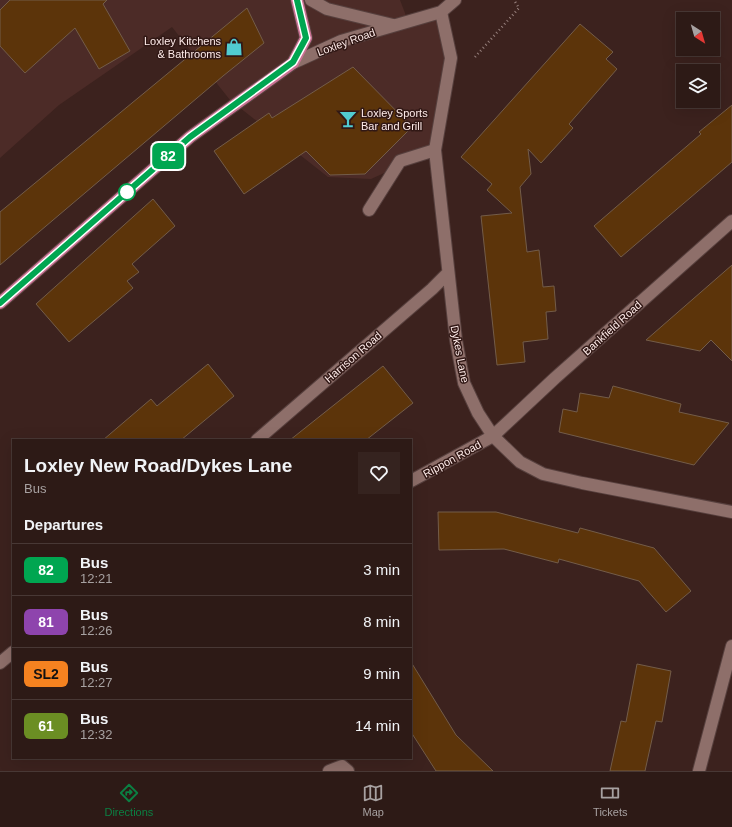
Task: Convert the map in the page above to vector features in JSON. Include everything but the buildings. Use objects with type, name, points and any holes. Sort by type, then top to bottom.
[{"type":"main road","name":"Loxley Road","points":[[293,62],[306,38],[297,0]]},
{"type":"main road","points":[[0,303],[190,137],[293,62]]},
{"type":"street","name":"Loxley Road","points":[[311,0],[327,9],[394,25]]},
{"type":"street","name":"Loxley Road","points":[[293,62],[341,41],[441,12],[455,0]]},
{"type":"street","name":"Dykes Lane","points":[[441,12],[451,58],[435,150],[456,340],[464,383],[478,413],[493,436],[520,462],[544,474],[582,483],[732,512]]},
{"type":"street","points":[[369,210],[400,161],[435,150]]},
{"type":"street","name":"Bankfield Road","points":[[493,436],[555,378],[732,221]]},
{"type":"street","name":"Harrison Road","points":[[258,439],[432,289],[448,273]]},
{"type":"street","name":"Rippon Road","points":[[412,480],[493,436]]},
{"type":"street","points":[[699,771],[732,646]]},
{"type":"street","points":[[0,663],[12,653]]},
{"type":"street","points":[[329,771],[343,766]]},
{"type":"path","points":[[472,61],[519,8],[514,0]]},
{"type":"shaded area","points":[[0,0],[400,0],[408,21],[441,14],[451,58],[435,150],[371,179],[328,177],[230,100],[172,27],[59,105],[0,158]]},
{"type":"bus line","name":"82","points":[[0,303],[190,137],[293,62],[306,38],[297,0]]},
{"type":"place","name":"Loxley Kitchens & Bathrooms","points":[[234,47]]},
{"type":"place","name":"Loxley Sports Bar and Grill","points":[[348,119]]}]
